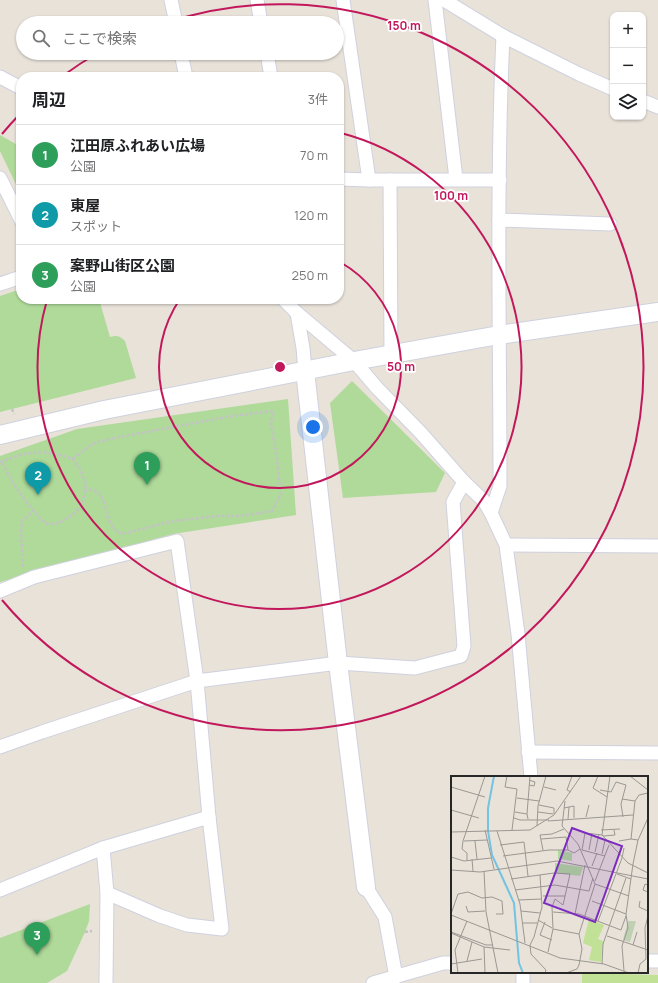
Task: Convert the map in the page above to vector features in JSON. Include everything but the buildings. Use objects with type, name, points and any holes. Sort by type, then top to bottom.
[{"type":"street","points":[[171,0],[174,16]]},
{"type":"street","points":[[257,0],[260,16]]},
{"type":"street","points":[[343,0],[369,180]]},
{"type":"street","points":[[435,0],[456,179]]},
{"type":"street","points":[[444,0],[504,36],[579,74],[610,88]]},
{"type":"street","points":[[491,513],[500,486],[499,220],[501,86],[504,36]]},
{"type":"street","points":[[182,60],[185,72]]},
{"type":"street","points":[[268,60],[270,72]]},
{"type":"street","points":[[0,78],[16,86]]},
{"type":"street","points":[[646,102],[658,107]]},
{"type":"street","points":[[0,178],[16,210]]},
{"type":"street","points":[[344,179],[500,180]]},
{"type":"street","points":[[390,180],[390,356]]},
{"type":"street","points":[[499,220],[610,224]]},
{"type":"street","points":[[0,284],[16,279]]},
{"type":"street","points":[[288,304],[354,362],[464,482],[484,501],[491,513],[506,545],[518,634],[531,776]]},
{"type":"street","points":[[0,435],[104,410],[305,371],[499,335],[658,312]]},
{"type":"street","points":[[297,313],[303,348],[338,663],[366,887],[384,916],[396,977]]},
{"type":"street","points":[[0,747],[197,681],[338,663],[415,668],[461,656],[464,646],[453,502],[464,482]]},
{"type":"street","points":[[0,591],[34,577],[178,541],[197,681],[209,817],[222,929],[187,925],[160,916],[107,893]]},
{"type":"street","points":[[506,545],[658,546]]},
{"type":"street","points":[[528,752],[658,753]]},
{"type":"street","points":[[0,890],[103,848],[209,817]]},
{"type":"street","points":[[103,848],[107,893],[106,983]]},
{"type":"street","points":[[373,983],[442,963],[451,963]]},
{"type":"path","points":[[12,409],[14,414]]},
{"type":"path","points":[[73,459],[92,444],[110,439],[232,416],[273,411],[271,424],[281,494],[272,510],[240,516],[216,516],[172,521],[122,534],[116,532],[109,522],[103,499],[98,492],[91,489],[86,489]]},
{"type":"path","points":[[43,452],[73,459],[80,469],[86,489],[81,507],[71,516],[58,523],[46,524],[21,496],[1,462],[23,454],[43,452]]},
{"type":"path","points":[[23,570],[21,532],[22,521],[34,510]]},
{"type":"green space","points":[[0,135],[16,144],[16,185],[0,151]]},
{"type":"green space","points":[[16,291],[16,304],[100,304],[110,337],[118,336],[125,341],[136,378],[0,412],[0,296]]},
{"type":"green space","points":[[352,381],[445,473],[436,492],[343,498],[330,403]]},
{"type":"green space","points":[[288,399],[296,515],[173,534],[0,582],[0,456],[77,429]]},
{"type":"green space","points":[[90,904],[89,921],[67,971],[47,983],[0,983],[0,938]]},
{"type":"green space","points":[[582,973],[658,975],[658,983],[582,983]]},
{"type":"place","name":"江田原ふれあい広場","points":[[147,485]]},
{"type":"place","name":"東屋","points":[[38,495]]},
{"type":"place","name":"案野山街区公園","points":[[37,955]]}]
